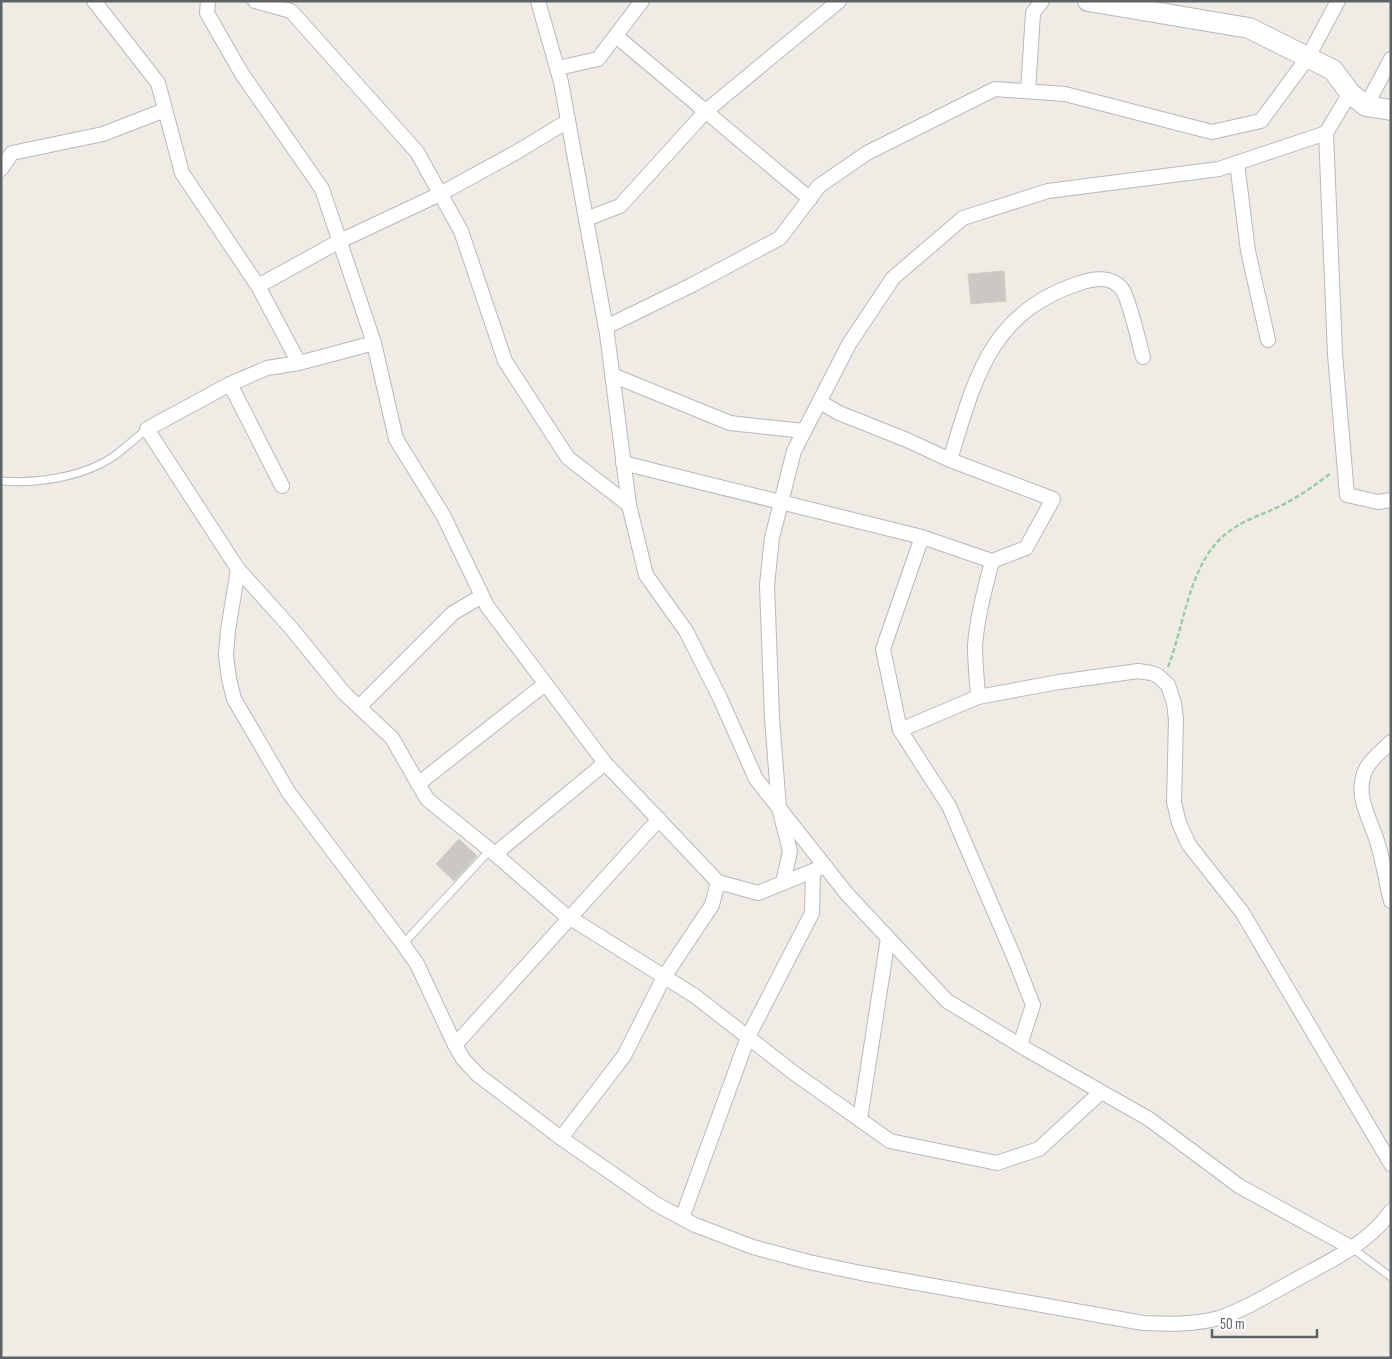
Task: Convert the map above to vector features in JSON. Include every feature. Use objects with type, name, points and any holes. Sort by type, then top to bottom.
[{"type":"street","points":[[94,1],[158,83],[182,173],[258,286],[299,363]]},
{"type":"street","points":[[208,1],[207,13],[242,74],[322,189],[374,343],[396,439],[443,515],[487,606],[605,763],[718,882],[758,893],[819,869]]},
{"type":"street","points":[[255,1],[291,11],[417,152],[461,231],[505,361],[568,458],[629,505]]},
{"type":"street","points":[[538,1],[558,68],[568,121],[606,327],[629,505],[646,575],[686,631],[756,779],[780,808],[819,869],[847,894],[947,1001],[1020,1046],[1149,1119],[1238,1186],[1352,1248]]},
{"type":"street","points":[[558,68],[598,59],[642,1]]},
{"type":"street","points":[[586,219],[620,206],[706,111],[838,1]]},
{"type":"street","points":[[1028,91],[1034,13],[1042,1]]},
{"type":"street","points":[[1088,1],[1250,28],[1333,70],[1350,93],[1366,106],[1391,110]]},
{"type":"street","points":[[606,327],[692,285],[780,238],[819,186],[867,153],[996,89],[1065,94],[1212,132],[1261,121],[1308,57],[1338,1]]},
{"type":"street","points":[[616,36],[810,199]]},
{"type":"street","points":[[1366,106],[1391,59]]},
{"type":"street","points":[[1350,93],[1326,133],[1335,354],[1347,495],[1378,502],[1391,500]]},
{"type":"street","points":[[1,169],[12,153],[103,134],[165,110]]},
{"type":"street","points":[[258,286],[340,240],[440,194],[515,153],[568,121]]},
{"type":"street","points":[[784,883],[790,851],[780,808],[772,718],[767,585],[772,538],[794,451],[849,344],[893,278],[963,218],[1048,191],[1219,169],[1326,133]]},
{"type":"street","points":[[1238,163],[1248,251],[1268,340]]},
{"type":"street","points":[[950,460],[978,373],[989,353],[1020,316],[1051,294],[1085,281],[1106,279],[1117,284],[1125,292],[1143,357]]},
{"type":"street","points":[[374,343],[299,363],[267,368],[230,384],[147,429],[238,568],[291,628],[344,693],[392,738],[427,799],[571,918],[695,996],[794,1073],[890,1141],[996,1163],[1040,1149],[1101,1092]]},
{"type":"street","points":[[612,375],[730,423],[804,431]]},
{"type":"street","points":[[230,384],[282,486]]},
{"type":"street","points":[[624,462],[922,537],[992,561],[1026,548],[1053,499],[950,460],[907,440],[839,413],[820,402]]},
{"type":"street","points":[[922,537],[883,649],[900,730],[949,806],[1033,1006],[1020,1046]]},
{"type":"street","points":[[978,697],[976,632],[981,602],[992,561]]},
{"type":"street","points":[[238,568],[226,654],[228,679],[234,699],[289,793],[404,944],[417,964],[463,1059],[478,1075],[561,1138],[656,1204],[695,1225],[753,1247],[809,1262],[1143,1323],[1171,1325],[1196,1323],[1219,1318],[1241,1310],[1352,1248],[1372,1232],[1391,1211]]},
{"type":"street","points":[[359,707],[453,613],[482,596]]},
{"type":"street","points":[[900,730],[978,697],[1059,682],[1138,671],[1151,673],[1163,680],[1168,685],[1176,712],[1174,802],[1183,835],[1189,846],[1242,912],[1391,1164]]},
{"type":"street","points":[[418,784],[545,684]]},
{"type":"street","points":[[1391,742],[1368,766],[1361,789],[1362,800],[1377,841],[1391,901]]},
{"type":"street","points":[[493,852],[605,763]]},
{"type":"street","points":[[455,1045],[659,819]]},
{"type":"street","points":[[682,1218],[748,1038],[812,913],[819,869]]},
{"type":"street","points":[[561,1138],[624,1056],[664,977],[712,905],[718,882]]},
{"type":"street","points":[[860,1119],[888,938]]},
{"type":"lane","points":[[1,481],[38,481],[84,470],[113,457],[147,429]]},
{"type":"lane","points":[[404,944],[493,852]]},
{"type":"lane","points":[[1352,1248],[1391,1277]]},
{"type":"path","points":[[1163,680],[1197,574],[1215,544],[1232,529],[1277,508],[1307,491],[1344,462]]},
{"type":"building","points":[[1004,271],[1006,301],[971,304],[968,274]]},
{"type":"building","points":[[459,839],[477,856],[454,881],[436,864]]}]
